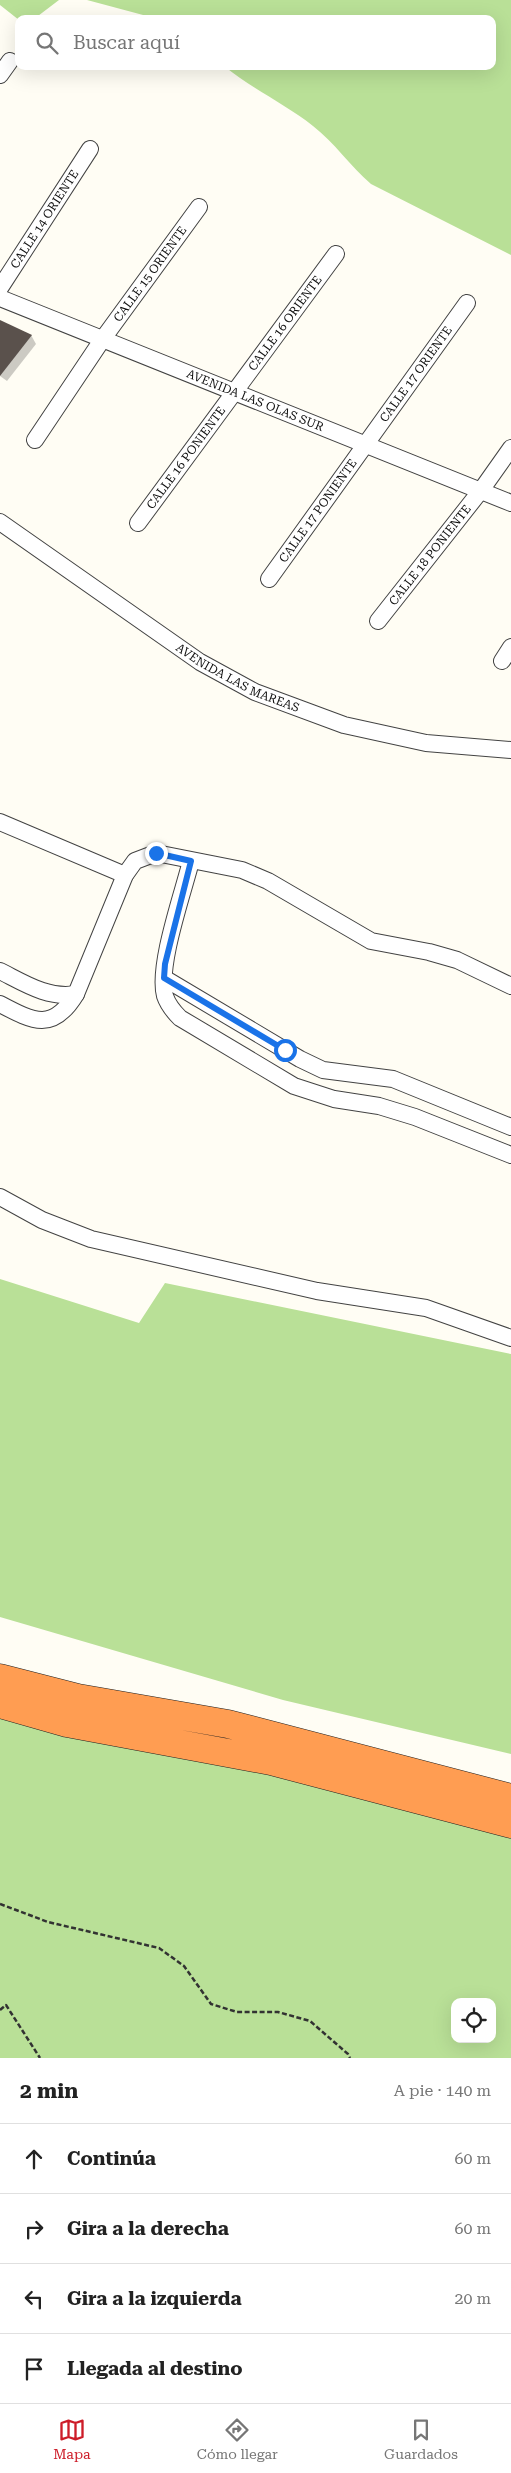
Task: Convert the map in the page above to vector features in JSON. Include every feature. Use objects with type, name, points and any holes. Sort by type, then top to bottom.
[{"type":"highway","points":[[0,1678],[78,1698],[228,1724],[511,1798]]},
{"type":"highway","points":[[0,1704],[67,1723],[271,1761],[511,1824]]},
{"type":"street","points":[[0,76],[10,61]]},
{"type":"street","name":"CALLE 14 ORIENTE","points":[[0,288],[90,149]]},
{"type":"street","name":"CALLE 15 ORIENTE","points":[[35,440],[102,340],[199,207]]},
{"type":"street","name":"CALLE 16 ORIENTE","points":[[234,393],[336,254]]},
{"type":"street","name":"AVENIDA LAS OLAS SUR","points":[[0,298],[234,393],[482,489],[511,503]]},
{"type":"street","name":"CALLE 17 ORIENTE","points":[[365,443],[467,303]]},
{"type":"street","name":"CALLE 16 PONIENTE","points":[[138,523],[234,393]]},
{"type":"street","name":"CALLE 17 PONIENTE","points":[[269,579],[365,443]]},
{"type":"street","name":"CALLE 18 PONIENTE","points":[[378,621],[482,489],[511,448]]},
{"type":"street","name":"AVENIDA LAS MAREAS","points":[[0,522],[200,662],[255,692],[344,725],[426,743],[511,750]]},
{"type":"street","points":[[502,660],[511,647]]},
{"type":"street","points":[[0,822],[125,875]]},
{"type":"street","points":[[0,1004],[38,1020],[52,1020],[66,1010],[76,994],[125,875],[134,861],[156,853],[242,870],[268,881],[371,941],[429,952],[457,960],[511,986]]},
{"type":"street","points":[[191,861],[165,964],[164,978],[165,994],[170,1007],[180,1018],[294,1086],[334,1100],[379,1106],[415,1117],[511,1154]]},
{"type":"street","points":[[0,971],[41,991],[62,997],[76,994]]},
{"type":"street","points":[[164,978],[300,1059],[324,1070],[392,1079],[511,1127]]},
{"type":"street","points":[[0,1197],[42,1220],[91,1239],[316,1291],[426,1308],[511,1338]]},
{"type":"path","points":[[0,1904],[48,1922],[159,1948],[184,1966],[211,2004],[238,2012],[278,2012],[310,2022],[348,2054],[350,2058]]},
{"type":"path","points":[[0,2010],[6,2005],[40,2058]]},
{"type":"green space","points":[[0,0],[59,0],[39,15],[15,15],[15,17],[0,5]]},
{"type":"green space","points":[[87,0],[511,0],[511,255],[371,184],[313,126],[230,70],[496,70],[496,15],[143,15]]},
{"type":"green space","points":[[0,1279],[139,1323],[165,1283],[511,1354],[511,1754],[283,1700],[0,1617]]},
{"type":"green space","points":[[0,1691],[511,1812],[511,2058],[0,2058]]},
{"type":"building","points":[[0,320],[32,335],[0,376]]},
{"type":"route","points":[[156,853],[168,854],[191,861],[165,964],[164,978],[285,1050]]}]
